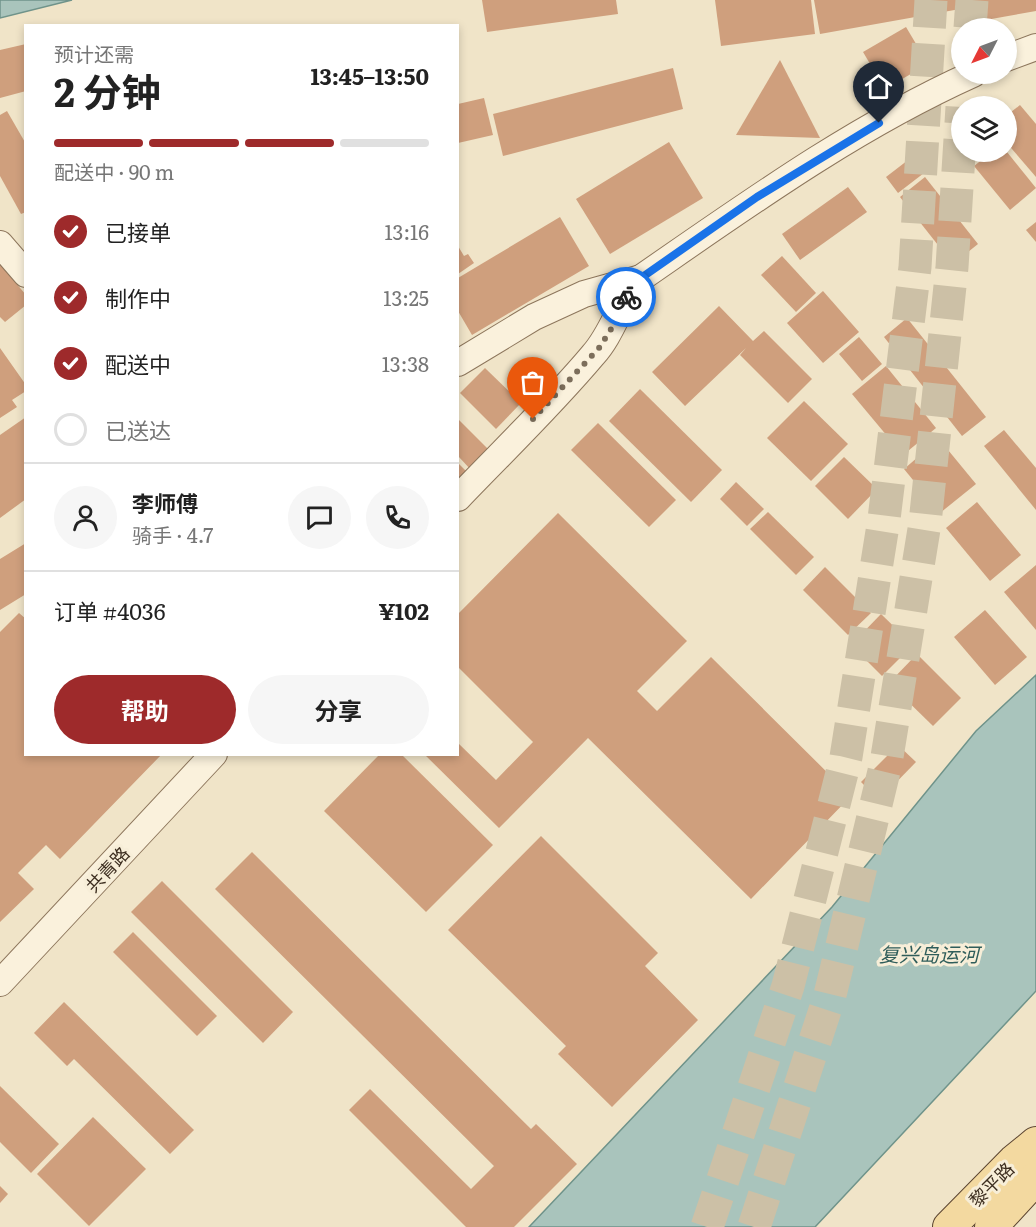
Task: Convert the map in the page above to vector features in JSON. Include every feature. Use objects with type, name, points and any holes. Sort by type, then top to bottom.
[{"type":"main road","name":"黎平路","points":[[949,1227],[999,1176],[1036,1143]]},
{"type":"main road","name":"黎平路","points":[[991,1227],[1036,1178]]},
{"type":"street","points":[[1017,54],[1036,48]]},
{"type":"street","points":[[459,497],[593,356],[611,330],[628,295],[641,278],[757,197],[815,161],[879,123],[954,84]]},
{"type":"street","points":[[0,244],[24,272]]},
{"type":"street","points":[[459,362],[534,317],[584,294],[641,278]]},
{"type":"street","points":[[584,294],[611,330]]},
{"type":"street","name":"共青路","points":[[0,983],[212,756]]},
{"type":"water","points":[[0,0],[72,0],[0,18]]},
{"type":"water","name":"复兴岛运河","points":[[1036,675],[1036,991],[815,1227],[529,1227],[832,907],[976,731]]},
{"type":"building","points":[[482,0],[616,0],[618,14],[487,32]]},
{"type":"building","points":[[715,0],[811,0],[815,34],[721,46]]},
{"type":"building","points":[[814,0],[1036,0],[1036,11],[997,18],[979,18],[977,6],[820,34]]},
{"type":"building","points":[[906,27],[928,64],[885,89],[863,52]]},
{"type":"building","points":[[24,44],[24,92],[0,98],[0,50]]},
{"type":"building","points":[[780,60],[820,138],[736,135]]},
{"type":"building","points":[[673,68],[683,109],[503,156],[493,114]]},
{"type":"building","points":[[484,98],[493,135],[459,143],[459,104]]},
{"type":"building","points":[[1020,105],[1036,124],[1036,177],[1017,155],[1017,107]]},
{"type":"building","points":[[7,111],[24,141],[24,213],[21,214],[0,176],[0,115]]},
{"type":"building","points":[[669,142],[703,198],[610,254],[576,199]]},
{"type":"building","points":[[925,147],[937,163],[898,193],[886,177]]},
{"type":"building","points":[[979,162],[1015,162],[1036,188],[1010,210],[974,166]]},
{"type":"building","points":[[925,177],[978,244],[953,264],[900,197]]},
{"type":"building","points":[[848,187],[867,212],[800,260],[782,234]]},
{"type":"building","points":[[560,217],[589,266],[472,335],[459,313],[459,277]]},
{"type":"building","points":[[1036,222],[1036,242],[1026,230]]},
{"type":"building","points":[[459,248],[464,256],[468,254],[474,263],[459,273]]},
{"type":"building","points":[[782,256],[816,293],[796,312],[761,275]]},
{"type":"building","points":[[0,264],[24,293],[24,307],[5,322],[0,317]]},
{"type":"building","points":[[823,291],[859,332],[823,363],[787,323]]},
{"type":"building","points":[[719,306],[753,341],[764,331],[812,379],[788,403],[740,355],[746,348],[685,406],[652,372]]},
{"type":"building","points":[[907,318],[986,417],[962,436],[884,337]]},
{"type":"building","points":[[859,337],[882,364],[862,381],[839,354]]},
{"type":"building","points":[[0,348],[24,382],[24,392],[12,400],[17,407],[0,418]]},
{"type":"building","points":[[886,366],[936,428],[903,455],[852,394]]},
{"type":"building","points":[[485,368],[521,403],[496,429],[460,393]]},
{"type":"building","points":[[640,389],[722,470],[691,502],[609,421]]},
{"type":"building","points":[[804,401],[848,444],[811,481],[767,438]]},
{"type":"building","points":[[24,418],[24,500],[0,518],[0,435]]},
{"type":"building","points":[[459,420],[491,452],[472,471],[459,457]]},
{"type":"building","points":[[598,423],[676,500],[649,527],[571,450]]},
{"type":"building","points":[[1004,430],[1036,468],[1036,510],[984,446]]},
{"type":"building","points":[[939,439],[976,484],[940,513],[904,469]]},
{"type":"building","points":[[844,457],[877,489],[848,519],[815,486]]},
{"type":"building","points":[[459,464],[469,474],[459,485]]},
{"type":"building","points":[[736,482],[764,509],[747,526],[720,499]]},
{"type":"building","points":[[977,502],[1021,555],[990,581],[946,528]]},
{"type":"building","points":[[768,512],[814,557],[796,575],[750,529]]},
{"type":"building","points":[[558,513],[687,641],[637,691],[657,711],[711,657],[851,796],[751,899],[588,738],[499,828],[426,756],[459,756],[459,744],[496,780],[533,742],[459,668],[459,613]]},
{"type":"building","points":[[24,544],[24,595],[0,610],[0,559]]},
{"type":"building","points":[[1036,565],[1036,630],[1004,592]]},
{"type":"building","points":[[825,567],[871,613],[848,635],[803,590]]},
{"type":"building","points":[[985,610],[1027,657],[995,685],[954,637]]},
{"type":"building","points":[[19,613],[24,617],[24,756],[160,756],[60,859],[46,845],[18,873],[34,889],[0,922],[0,632]]},
{"type":"building","points":[[881,614],[913,645],[882,676],[851,645]]},
{"type":"building","points":[[917,654],[961,698],[933,726],[889,683]]},
{"type":"building","points":[[898,745],[916,762],[879,800],[861,782]]},
{"type":"building","points":[[378,756],[403,756],[493,845],[426,912],[324,811]]},
{"type":"building","points":[[541,836],[658,953],[645,966],[698,1020],[612,1107],[558,1054],[566,1046],[448,930]]},
{"type":"building","points":[[252,852],[531,1129],[536,1124],[577,1164],[514,1227],[466,1227],[349,1110],[370,1089],[471,1189],[494,1166],[215,889]]},
{"type":"building","points":[[162,881],[293,1012],[263,1043],[131,912]]},
{"type":"building","points":[[133,932],[217,1016],[197,1036],[113,952]]},
{"type":"building","points":[[64,1002],[194,1130],[170,1154],[74,1059],[67,1066],[34,1033]]},
{"type":"building","points":[[0,1086],[59,1144],[31,1173],[0,1142]]},
{"type":"building","points":[[93,1117],[146,1169],[89,1226],[37,1174]]},
{"type":"building","points":[[0,1186],[8,1194],[0,1203]]},
{"type":"tunnel","points":[[707,1227],[788,986],[846,757],[884,519],[915,267],[931,0]]},
{"type":"tunnel","points":[[971,18],[972,0]]},
{"type":"tunnel","points":[[754,1227],[830,995],[886,763],[925,523],[952,267],[959,162]]},
{"type":"way so far","points":[[533,419],[593,356],[615,323],[626,297]]},
{"type":"route","points":[[626,297],[641,278],[757,197],[879,123]]}]
